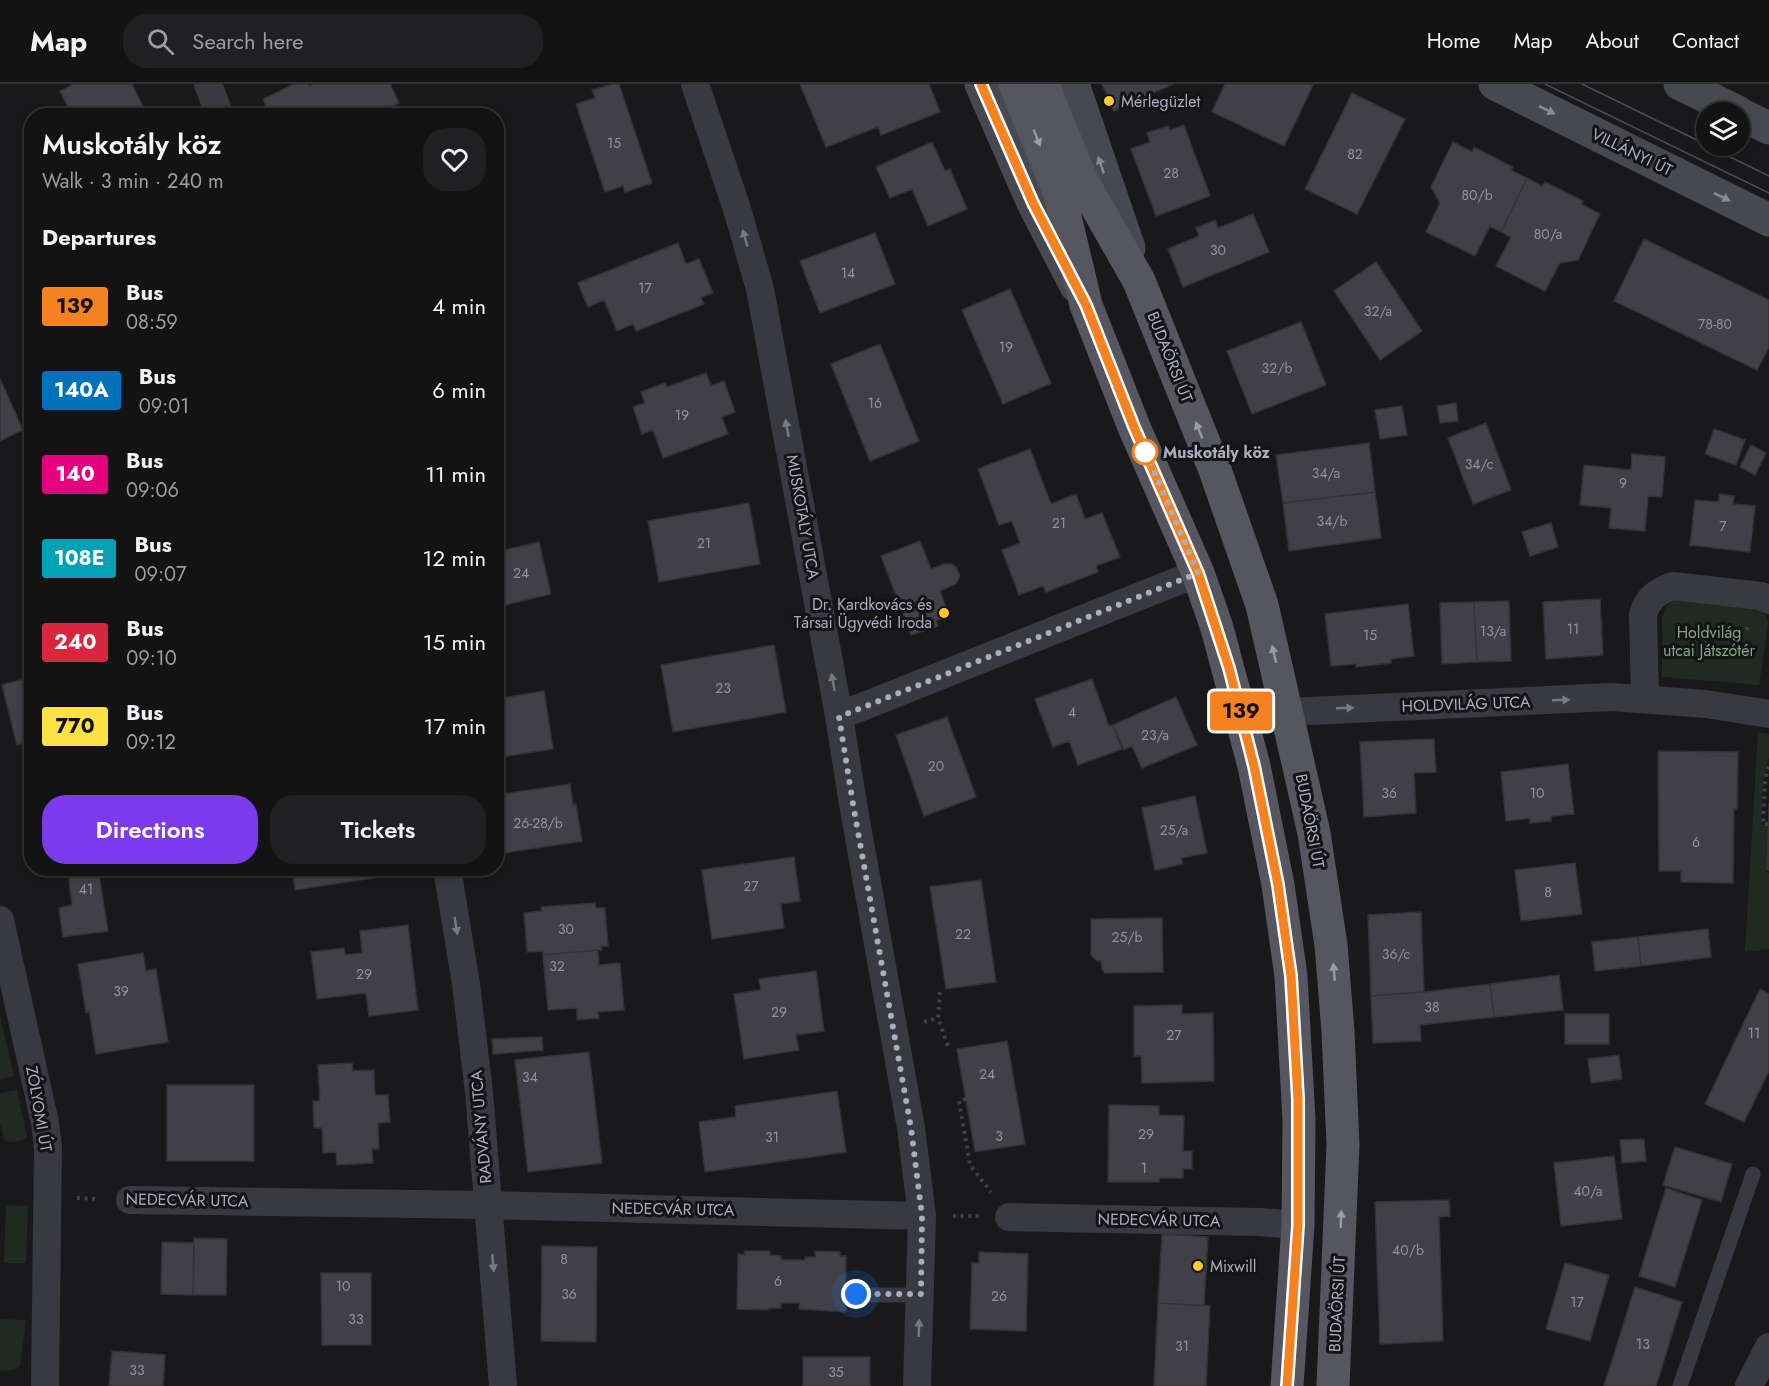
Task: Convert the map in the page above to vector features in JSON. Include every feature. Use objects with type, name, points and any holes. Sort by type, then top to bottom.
[{"type":"main road","points":[[981,84],[1033,203],[1086,305],[1134,427],[1198,573],[1217,628],[1254,766],[1278,885],[1291,976],[1297,1076],[1298,1225],[1287,1386]]},
{"type":"main road","points":[[1015,84],[1059,191],[1086,305]]},
{"type":"main road","name":"BUDAÖRSI ÚT","points":[[1042,84],[1082,181],[1139,281]]},
{"type":"main road","name":"BUDAÖRSI ÚT","points":[[1073,84],[1139,281],[1215,470],[1262,605],[1314,833],[1331,945],[1338,1031],[1343,1145],[1337,1385]]},
{"type":"main road","name":"VILLÁNYI ÚT","points":[[1495,84],[1769,220]]},
{"type":"main road","points":[[1680,84],[1717,102]]},
{"type":"main road","points":[[1750,118],[1769,128]]},
{"type":"street","points":[[208,84],[217,108]]},
{"type":"street","name":"MUSKOTÁLY UTCA","points":[[696,84],[737,209],[760,289],[839,717],[911,1128],[922,1216],[917,1386]]},
{"type":"street","points":[[839,717],[1198,573]]},
{"type":"street","points":[[1645,699],[1643,614],[1646,603],[1663,590],[1673,586],[1761,596],[1764,613]]},
{"type":"street","name":"HOLDVILÁG UTCA","points":[[1287,711],[1612,697],[1768,709]]},
{"type":"street","name":"RADVÁNY UTCA","points":[[448,876],[479,1092],[503,1386]]},
{"type":"street","name":"ZÓLYOMI ÚT","points":[[0,920],[45,1123],[48,1148],[45,1386]]},
{"type":"street","name":"NEDECVÁR UTCA","points":[[130,1200],[488,1205],[922,1216]]},
{"type":"street","name":"NEDECVÁR UTCA","points":[[1009,1217],[1259,1222],[1298,1225]]},
{"type":"street","name":"ZÓLYOMI ÚT","points":[[28,1386],[44,1336]]},
{"type":"street","points":[[1749,1386],[1769,1347]]},
{"type":"lane","points":[[1680,1386],[1753,1174]]},
{"type":"lane","points":[[856,1294],[921,1294]]},
{"type":"path","points":[[1644,661],[1662,660],[1677,655],[1699,655],[1712,637],[1737,636],[1764,613]]},
{"type":"path","points":[[1768,824],[1763,824],[1765,780],[1769,765]]},
{"type":"path","points":[[940,992],[938,1018],[948,1046]]},
{"type":"path","points":[[966,1100],[958,1101],[970,1164],[1009,1217]]},
{"type":"path","name":"NEDECVÁR UTCA","points":[[48,1197],[130,1200]]},
{"type":"path","points":[[922,1216],[1009,1217]]},
{"type":"green space","name":"Holdvilág utcai Játszótér","points":[[1677,599],[1760,610],[1768,624],[1759,685],[1662,677],[1662,617],[1667,605]]},
{"type":"green space","points":[[1758,732],[1769,734],[1769,757],[1763,780],[1761,825],[1768,825],[1769,949],[1745,952]]},
{"type":"green space","points":[[0,1016],[14,1076],[0,1079]]},
{"type":"green space","points":[[17,1090],[27,1137],[10,1142],[4,1140],[0,1123],[0,1093]]},
{"type":"green space","points":[[6,1205],[28,1206],[26,1263],[4,1263]]},
{"type":"green space","points":[[0,1319],[26,1320],[20,1366],[13,1370],[0,1371]]},
{"type":"building","points":[[74,84],[132,84],[144,108],[68,108],[60,91]]},
{"type":"building","points":[[294,84],[308,84],[309,86],[313,84],[390,84],[399,103],[389,108],[267,108],[263,99]]},
{"type":"building","points":[[619,84],[652,183],[625,192],[623,186],[605,192],[576,104],[595,98],[592,90]]},
{"type":"building","points":[[800,84],[929,84],[940,112],[881,135],[878,127],[826,147]]},
{"type":"building","points":[[1102,84],[1173,84],[1114,111]]},
{"type":"building","points":[[1225,84],[1313,85],[1284,146],[1212,112]]},
{"type":"building","points":[[1352,93],[1405,119],[1357,214],[1305,189]]},
{"type":"building","points":[[1184,125],[1210,196],[1156,216],[1131,149],[1150,142],[1147,133],[1168,126],[1170,130]]},
{"type":"building","points":[[932,142],[945,171],[950,169],[967,209],[928,226],[912,189],[890,198],[876,167]]},
{"type":"building","points":[[1453,142],[1472,152],[1474,147],[1513,167],[1511,170],[1527,178],[1501,232],[1490,226],[1475,256],[1426,232],[1440,203],[1431,187]]},
{"type":"building","points":[[1527,178],[1542,186],[1545,182],[1583,201],[1581,204],[1600,214],[1578,260],[1560,263],[1545,291],[1496,266],[1511,237],[1501,232]]},
{"type":"building","points":[[1253,214],[1269,252],[1183,287],[1168,249],[1199,236],[1196,228],[1215,220],[1218,228]]},
{"type":"building","points":[[875,233],[895,284],[820,313],[800,261]]},
{"type":"building","points":[[1644,239],[1769,300],[1769,347],[1757,370],[1614,301]]},
{"type":"building","points":[[678,243],[686,264],[699,259],[713,293],[701,297],[704,304],[636,331],[633,324],[617,331],[604,300],[588,307],[578,283]]},
{"type":"building","points":[[1376,262],[1422,331],[1380,360],[1334,291]]},
{"type":"building","points":[[1010,289],[1051,383],[1003,404],[962,310]]},
{"type":"building","points":[[1301,322],[1326,385],[1252,414],[1227,351]]},
{"type":"building","points":[[880,344],[919,441],[870,461],[831,364]]},
{"type":"building","points":[[706,373],[711,386],[724,381],[735,412],[722,417],[728,434],[663,458],[653,430],[642,434],[633,407],[645,403],[641,392],[665,383],[667,387]]},
{"type":"building","points":[[0,379],[23,430],[0,441]]},
{"type":"building","points":[[1456,403],[1458,421],[1440,423],[1437,406]]},
{"type":"building","points":[[1402,406],[1407,435],[1380,439],[1375,410]]},
{"type":"building","points":[[1486,423],[1511,490],[1473,504],[1448,438]]},
{"type":"building","points":[[1714,429],[1745,440],[1736,465],[1705,454]]},
{"type":"building","points":[[1369,443],[1375,492],[1283,503],[1276,455]]},
{"type":"building","points":[[1751,445],[1766,453],[1755,475],[1740,467]]},
{"type":"building","points":[[1030,449],[1051,504],[1076,494],[1085,519],[1102,513],[1120,557],[1096,566],[1098,572],[1046,592],[1043,586],[1019,595],[1002,550],[1020,543],[1012,521],[999,525],[978,469]]},
{"type":"building","points":[[1632,454],[1665,457],[1662,497],[1648,496],[1645,531],[1609,528],[1611,508],[1580,505],[1584,465],[1631,470]]},
{"type":"building","points":[[1375,492],[1381,538],[1289,551],[1283,503]]},
{"type":"building","points":[[1719,494],[1734,496],[1733,504],[1755,506],[1750,552],[1690,545],[1695,500],[1719,502]]},
{"type":"building","points":[[749,503],[760,564],[659,582],[648,521]]},
{"type":"building","points":[[1551,523],[1558,547],[1530,556],[1522,532]]},
{"type":"building","points":[[920,541],[931,569],[951,564],[956,567],[960,576],[956,584],[940,591],[949,616],[936,621],[938,626],[911,635],[881,556]]},
{"type":"building","points":[[539,542],[551,594],[504,605],[504,550]]},
{"type":"building","points":[[1600,599],[1603,655],[1546,659],[1543,602]]},
{"type":"building","points":[[1509,601],[1511,661],[1477,662],[1474,602]]},
{"type":"building","points":[[1474,602],[1477,662],[1442,664],[1440,603]]},
{"type":"building","points":[[1408,604],[1414,656],[1391,659],[1391,663],[1356,667],[1356,664],[1331,666],[1325,614]]},
{"type":"building","points":[[774,645],[786,712],[673,732],[661,665]]},
{"type":"building","points":[[24,679],[24,743],[17,745],[2,685]]},
{"type":"building","points":[[1092,679],[1109,726],[1113,725],[1122,749],[1078,765],[1069,741],[1053,747],[1035,699]]},
{"type":"building","points":[[544,691],[553,749],[504,757],[504,698]]},
{"type":"building","points":[[1176,697],[1197,745],[1142,768],[1132,746],[1124,750],[1113,725]]},
{"type":"building","points":[[947,717],[976,797],[924,816],[896,735]]},
{"type":"building","points":[[1434,739],[1436,772],[1414,773],[1416,813],[1364,817],[1360,742]]},
{"type":"building","points":[[1658,751],[1738,752],[1737,809],[1734,808],[1733,883],[1681,882],[1681,871],[1659,871]]},
{"type":"building","points":[[1568,764],[1574,814],[1551,816],[1551,821],[1530,823],[1530,818],[1506,821],[1501,772]]},
{"type":"building","points":[[570,784],[582,841],[504,853],[504,794]]},
{"type":"building","points":[[1195,796],[1207,853],[1181,858],[1183,864],[1155,870],[1142,808]]},
{"type":"building","points":[[1769,803],[1769,870],[1767,870]]},
{"type":"building","points":[[794,857],[800,901],[781,904],[784,928],[712,939],[702,870]]},
{"type":"building","points":[[1575,863],[1582,914],[1521,921],[1515,870]]},
{"type":"building","points":[[68,876],[99,876],[108,931],[63,937],[59,908],[72,905]]},
{"type":"building","points":[[293,876],[386,876],[295,890]]},
{"type":"building","points":[[981,880],[996,982],[946,989],[930,887]]},
{"type":"building","points":[[595,903],[596,908],[605,908],[608,946],[601,946],[602,950],[543,955],[543,951],[527,952],[524,913],[542,911],[541,907]]},
{"type":"building","points":[[1421,912],[1424,992],[1371,996],[1368,915]]},
{"type":"building","points":[[1162,918],[1163,972],[1105,973],[1101,961],[1097,961],[1091,955],[1091,919]]},
{"type":"building","points":[[408,925],[418,1010],[369,1016],[366,993],[317,999],[311,952],[344,948],[345,955],[362,953],[360,931]]},
{"type":"building","points":[[1708,929],[1711,957],[1641,966],[1638,937]]},
{"type":"building","points":[[1638,937],[1641,966],[1595,971],[1592,942]]},
{"type":"building","points":[[598,950],[599,965],[620,963],[624,1010],[598,1012],[599,1018],[577,1020],[577,1008],[548,1010],[543,955]]},
{"type":"building","points":[[143,953],[146,971],[156,969],[168,1042],[96,1054],[78,964]]},
{"type":"building","points":[[816,971],[824,1031],[796,1035],[799,1050],[744,1059],[734,994],[761,990],[759,979]]},
{"type":"building","points":[[1559,975],[1563,1010],[1494,1017],[1490,984]]},
{"type":"building","points":[[1490,984],[1494,1017],[1420,1025],[1421,1041],[1373,1043],[1371,996]]},
{"type":"building","points":[[1760,989],[1769,994],[1769,1071],[1744,1122],[1705,1104]]},
{"type":"building","points":[[1182,1005],[1182,1014],[1213,1013],[1214,1081],[1142,1083],[1141,1056],[1134,1056],[1134,1006]]},
{"type":"building","points":[[1565,1014],[1609,1014],[1609,1044],[1565,1044]]},
{"type":"building","points":[[542,1037],[543,1050],[493,1054],[492,1039]]},
{"type":"building","points":[[1007,1041],[1025,1144],[975,1152],[957,1049]]},
{"type":"building","points":[[589,1052],[602,1163],[528,1172],[515,1060]]},
{"type":"building","points":[[1619,1055],[1622,1079],[1591,1083],[1588,1059]]},
{"type":"building","points":[[352,1063],[353,1071],[374,1070],[375,1095],[388,1095],[390,1122],[378,1123],[379,1149],[372,1149],[373,1163],[337,1165],[336,1152],[323,1153],[322,1128],[314,1128],[313,1101],[320,1101],[318,1065]]},
{"type":"building","points":[[167,1085],[254,1085],[254,1161],[167,1161]]},
{"type":"building","points":[[837,1091],[846,1152],[705,1172],[699,1122],[736,1117],[735,1106]]},
{"type":"building","points":[[1109,1105],[1159,1106],[1159,1115],[1184,1116],[1183,1151],[1192,1151],[1192,1169],[1183,1169],[1183,1178],[1159,1178],[1159,1182],[1108,1182]]},
{"type":"building","points":[[1644,1139],[1646,1161],[1622,1163],[1620,1140]]},
{"type":"building","points":[[1675,1147],[1732,1164],[1721,1202],[1663,1185]]},
{"type":"building","points":[[1614,1156],[1622,1219],[1561,1226],[1554,1163]]},
{"type":"building","points":[[1666,1188],[1702,1200],[1675,1287],[1639,1276]]},
{"type":"building","points":[[1449,1200],[1450,1216],[1439,1217],[1443,1341],[1380,1344],[1375,1202]]},
{"type":"building","points":[[1162,1234],[1208,1237],[1204,1306],[1158,1303]]},
{"type":"building","points":[[194,1238],[227,1239],[226,1295],[193,1295]]},
{"type":"building","points":[[162,1242],[194,1243],[193,1295],[161,1294]]},
{"type":"building","points":[[542,1246],[597,1247],[596,1342],[541,1341]]},
{"type":"building","points":[[745,1251],[770,1251],[770,1255],[781,1256],[781,1260],[805,1260],[805,1257],[815,1257],[815,1251],[840,1252],[840,1256],[846,1256],[846,1312],[799,1309],[800,1303],[781,1303],[781,1308],[768,1308],[768,1310],[737,1309],[738,1254],[745,1255]]},
{"type":"building","points":[[979,1252],[1028,1254],[1026,1331],[970,1329],[972,1263],[979,1263]]},
{"type":"building","points":[[1565,1263],[1609,1275],[1590,1341],[1546,1329]]},
{"type":"building","points":[[321,1273],[371,1273],[371,1345],[322,1345]]},
{"type":"building","points":[[1635,1287],[1682,1302],[1656,1386],[1604,1386]]},
{"type":"building","points":[[1158,1303],[1210,1306],[1206,1386],[1154,1386]]},
{"type":"building","points":[[112,1351],[165,1355],[163,1386],[109,1386]]},
{"type":"building","points":[[803,1357],[870,1357],[870,1386],[803,1386]]},
{"type":"tram line","points":[[1545,84],[1769,193]]},
{"type":"tram line","points":[[1582,84],[1696,140]]},
{"type":"tram line","points":[[1728,156],[1769,176]]},
{"type":"bus line","name":"139","points":[[981,84],[1033,203],[1086,305],[1134,427],[1198,573],[1229,668],[1254,766],[1278,885],[1291,976],[1298,1099],[1298,1225],[1287,1386]]},
{"type":"place","name":"Mérlegüzlet","points":[[1109,101]]},
{"type":"place","name":"Muskotály köz","points":[[1145,452]]},
{"type":"place","name":"Dr. Kardkovács és Társai Ügyvédi Iroda","points":[[944,613]]},
{"type":"place","name":"Mixwill","points":[[1198,1266]]},
{"type":"route","points":[[856,1294],[921,1294],[922,1216],[911,1128],[839,717],[1198,573],[1144,448],[1145,452]]}]
